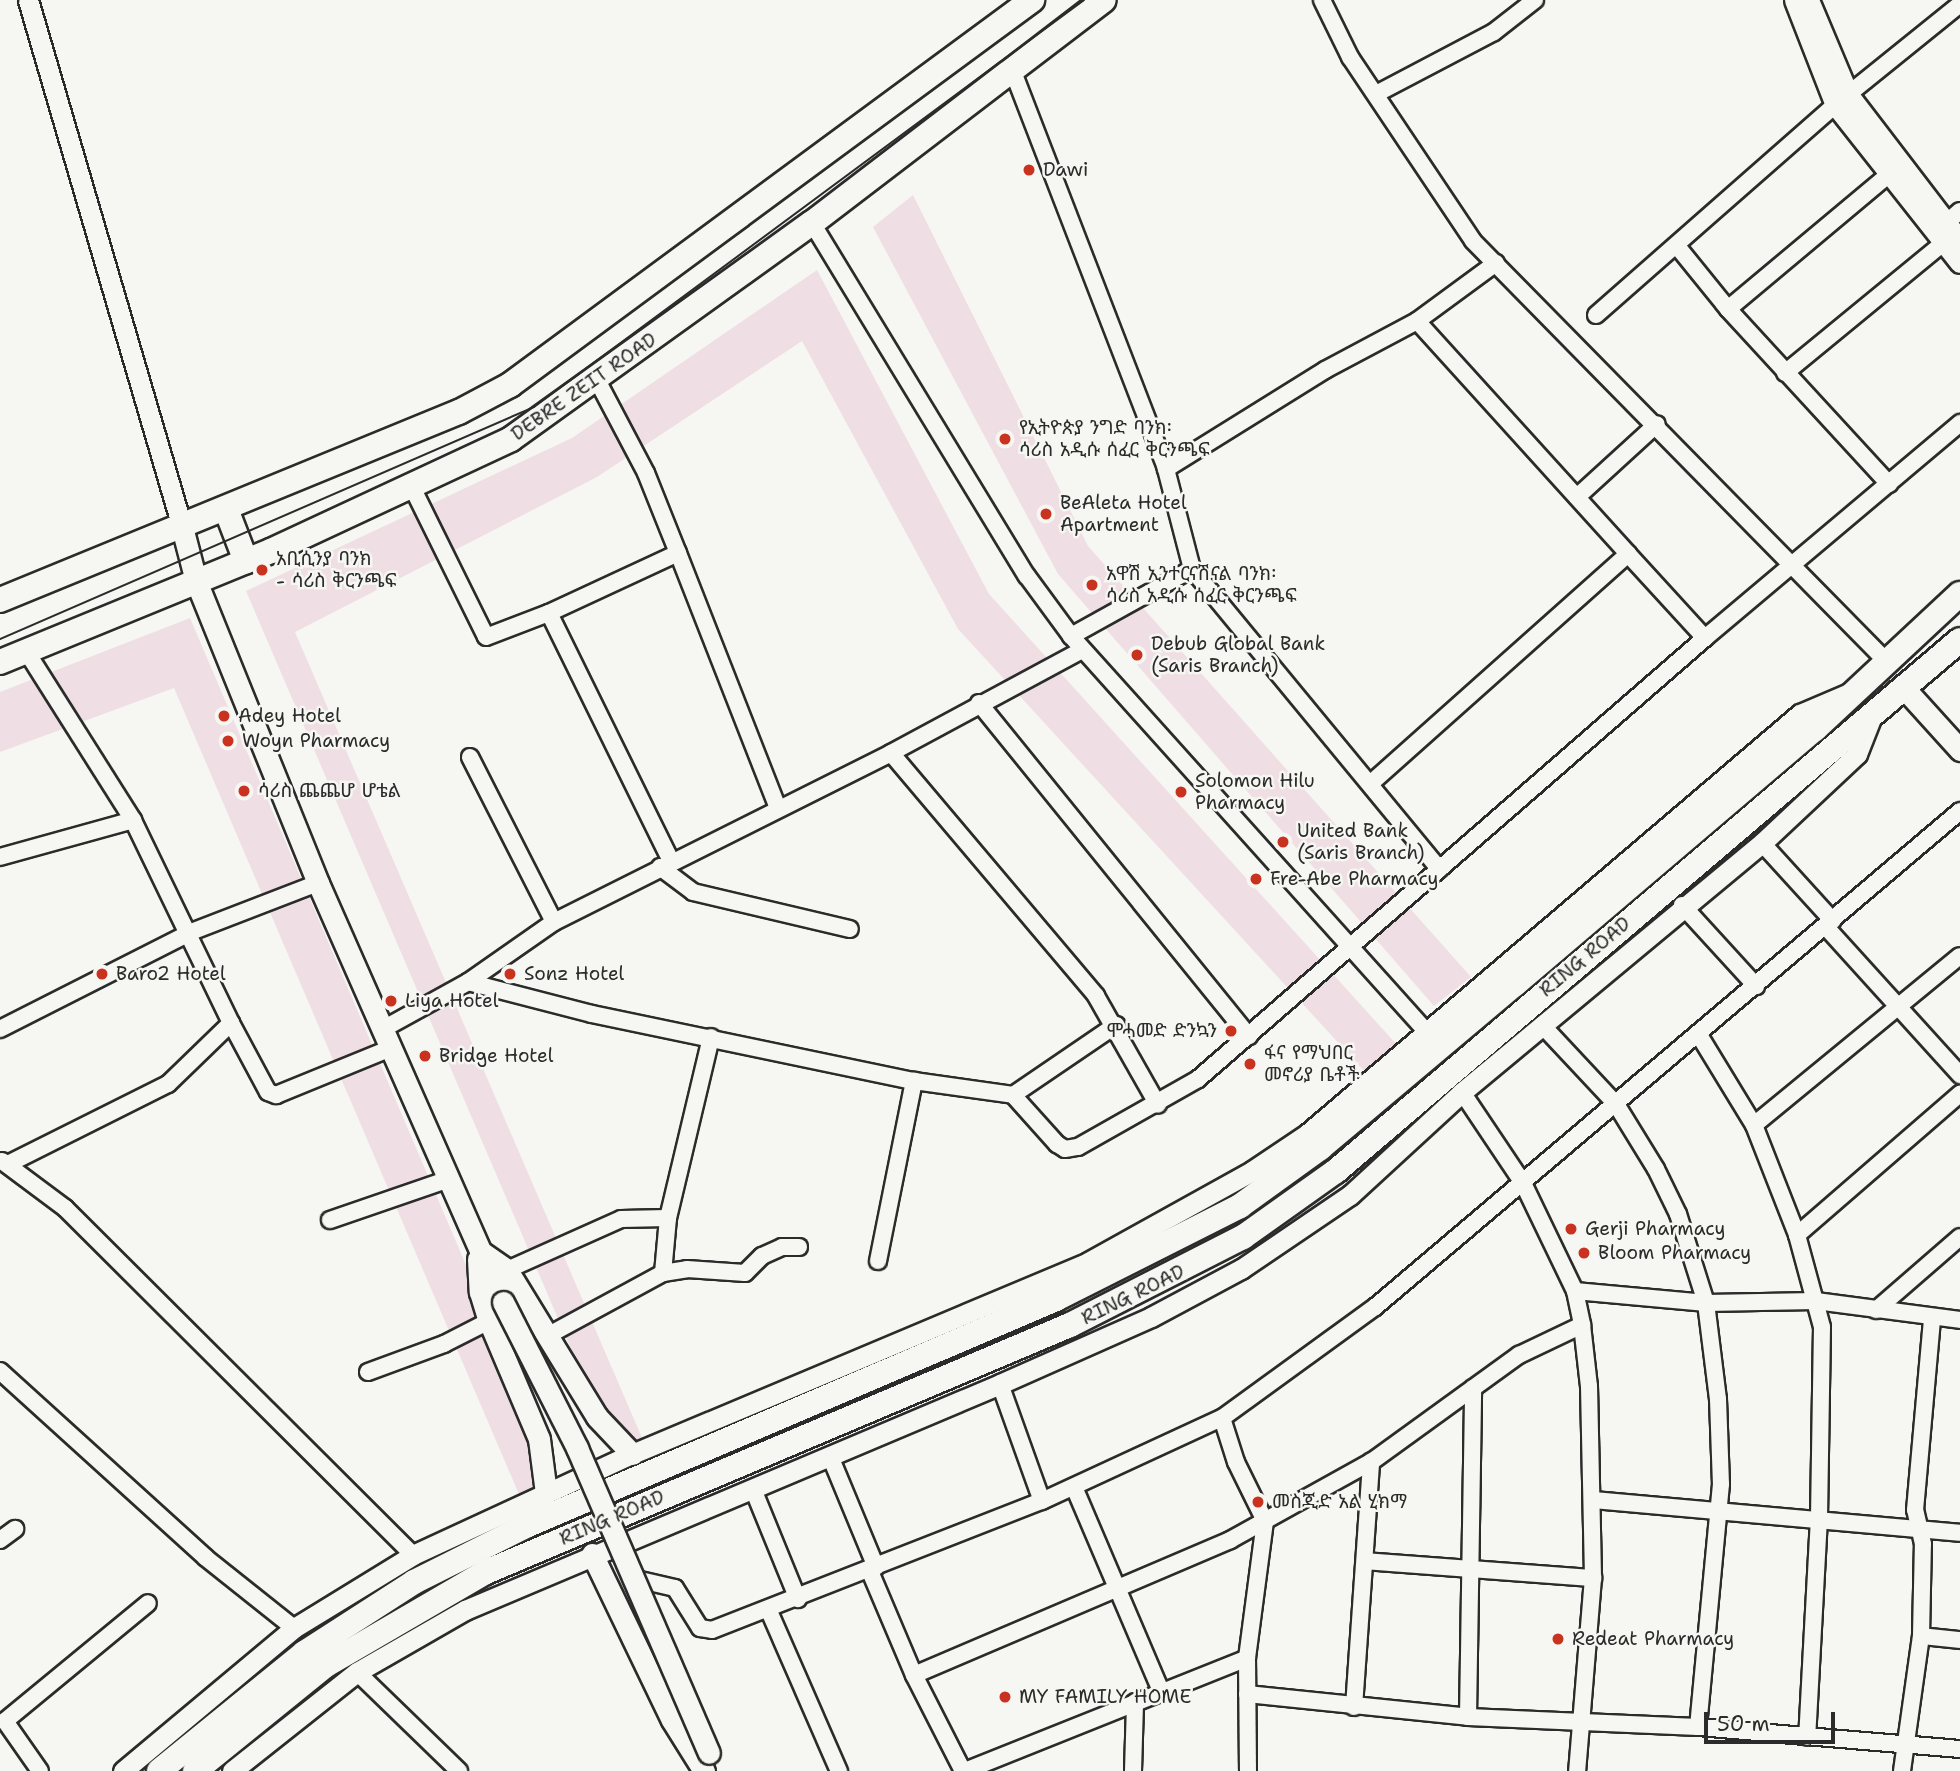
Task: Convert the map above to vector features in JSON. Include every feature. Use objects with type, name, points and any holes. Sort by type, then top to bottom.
[{"type":"main road","points":[[0,600],[459,412],[510,385],[1032,0]]},
{"type":"main road","name":"DEBRE ZEIT ROAD","points":[[0,662],[246,561],[511,439],[597,380],[811,223],[1104,0]]},
{"type":"main road","points":[[226,509],[246,561]]},
{"type":"main road","points":[[182,527],[196,581],[318,883],[477,1250],[636,1580],[710,1765]]},
{"type":"main road","name":"RING ROAD","points":[[159,1771],[304,1653],[414,1582],[528,1525],[1056,1299],[1240,1206],[1320,1148],[1485,1010],[1853,691],[1960,594]]},
{"type":"main road","name":"RING ROAD","points":[[195,1771],[326,1665],[486,1572],[1070,1325],[1243,1237],[1336,1171],[1960,640]]},
{"type":"main road","points":[[1904,688],[1960,750]]},
{"type":"main road","points":[[477,1250],[507,1269],[597,1417],[632,1454]]},
{"type":"main road","points":[[477,1250],[480,1292],[489,1321],[539,1439],[546,1493]]},
{"type":"main road","points":[[592,1554],[672,1720],[710,1765]]},
{"type":"street","points":[[28,0],[182,527]]},
{"type":"street","points":[[1322,0],[1350,57],[1473,241],[1795,564],[1886,661]]},
{"type":"street","points":[[1376,94],[1494,32],[1535,0]]},
{"type":"street","points":[[1794,0],[1842,100],[1887,176],[1951,242],[1960,263]]},
{"type":"street","points":[[1785,373],[1951,242],[1953,218],[1842,100],[1809,0]]},
{"type":"street","points":[[1596,315],[1842,100],[1960,4]]},
{"type":"street","points":[[1012,69],[1166,469],[1192,569],[1440,869]]},
{"type":"street","points":[[1728,309],[1887,176]]},
{"type":"street","points":[[811,223],[1027,576],[1071,636],[1348,948],[1425,1030]]},
{"type":"street","points":[[1677,246],[1785,373],[1889,484]]},
{"type":"street","points":[[1166,469],[1325,370],[1417,321],[1496,263]]},
{"type":"street","points":[[1417,321],[1705,638]]},
{"type":"street","points":[[597,380],[646,473],[778,808]]},
{"type":"street","points":[[1577,497],[1657,424]]},
{"type":"street","points":[[468,982],[592,1014],[915,1081],[1013,1095],[1065,1149],[1078,1147],[1158,1105],[1198,1079],[1705,638],[1960,424]]},
{"type":"street","points":[[411,485],[480,632],[486,637],[549,613],[678,553]]},
{"type":"street","points":[[1370,784],[1628,554]]},
{"type":"street","points":[[1071,636],[1192,569]]},
{"type":"street","points":[[549,613],[665,864],[693,892],[850,929]]},
{"type":"street","points":[[26,651],[133,820],[191,932],[231,1023],[268,1092],[276,1095],[387,1039],[554,922],[891,753],[979,703],[1082,650]]},
{"type":"street","name":"RING ROAD","points":[[123,1771],[293,1628],[413,1555],[632,1454],[1138,1237],[1288,1148],[1800,714],[1853,691]]},
{"type":"street","points":[[979,703],[1249,1036]]},
{"type":"street","name":"RING ROAD","points":[[232,1771],[357,1672],[465,1610],[592,1554],[1000,1384],[1151,1317],[1241,1269],[1350,1195],[1462,1092],[1682,905],[1762,843],[1857,754],[1872,715]]},
{"type":"street","points":[[891,753],[1116,1025],[1158,1105]]},
{"type":"street","points":[[470,757],[554,922]]},
{"type":"street","points":[[636,1580],[675,1588],[700,1628],[712,1630],[769,1611],[1042,1501],[1222,1418],[1375,1307],[1830,924],[1960,811]]},
{"type":"street","points":[[0,857],[133,820]]},
{"type":"street","points":[[1762,843],[1899,1010],[1960,1075]]},
{"type":"street","points":[[0,1029],[191,932],[318,883]]},
{"type":"street","points":[[1682,905],[1756,986]]},
{"type":"street","points":[[1754,1125],[1899,1010],[1960,956]]},
{"type":"street","points":[[231,1023],[168,1084],[4,1162],[65,1208],[413,1555]]},
{"type":"street","points":[[1013,1095],[1116,1025]]},
{"type":"street","points":[[1542,1025],[1616,1104],[1678,1214],[1706,1303],[1718,1399],[1717,1512],[1698,1727]]},
{"type":"street","points":[[1699,1035],[1754,1125],[1797,1235],[1822,1327],[1819,1518],[1807,1737]]},
{"type":"street","points":[[663,1273],[668,1219],[711,1037]]},
{"type":"street","points":[[878,1261],[915,1081]]},
{"type":"street","points":[[1462,1092],[1523,1183],[1575,1291],[1582,1325],[1589,1386],[1593,1578],[1577,1771]]},
{"type":"street","points":[[1797,1235],[1960,1094]]},
{"type":"street","points":[[330,1220],[446,1180]]},
{"type":"street","points":[[507,1269],[621,1219],[668,1219]]},
{"type":"street","points":[[1876,1310],[1960,1237]]},
{"type":"street","points":[[547,1336],[663,1273],[687,1269],[745,1273],[762,1256],[782,1247],[799,1247]]},
{"type":"street","points":[[1575,1291],[1706,1303],[1816,1301],[1960,1320]]},
{"type":"street","points":[[1902,1771],[1921,1636],[1923,1544],[1917,1529],[1915,1510],[1932,1318]]},
{"type":"street","points":[[368,1372],[443,1345],[489,1321]]},
{"type":"street","points":[[914,1675],[1115,1590],[1265,1521],[1371,1462],[1520,1355],[1582,1325]]},
{"type":"street","points":[[0,1371],[206,1558],[293,1628]]},
{"type":"street","points":[[1000,1384],[1042,1501]]},
{"type":"street","points":[[1468,1717],[1473,1388]]},
{"type":"street","points":[[1222,1418],[1236,1462],[1265,1521],[1247,1658],[1248,1771]]},
{"type":"street","points":[[830,1456],[914,1675],[964,1771],[1247,1658]]},
{"type":"street","points":[[1354,1707],[1371,1462]]},
{"type":"street","points":[[1074,1487],[1115,1590],[1161,1691]]},
{"type":"street","points":[[753,1489],[798,1599]]},
{"type":"street","points":[[1593,1500],[1717,1512],[1819,1518],[1960,1533]]},
{"type":"street","points":[[0,1540],[15,1529]]},
{"type":"street","points":[[1365,1561],[1593,1578]]},
{"type":"street","points":[[40,1771],[2,1719],[148,1603]]},
{"type":"street","points":[[769,1611],[839,1771]]},
{"type":"street","points":[[1921,1636],[1960,1640]]},
{"type":"street","points":[[357,1672],[459,1771]]},
{"type":"street","points":[[1247,1694],[1468,1717],[1698,1727],[1960,1749]]},
{"type":"street","points":[[1133,1771],[1135,1702]]},
{"type":"shaded area","points":[[913,195],[1088,546],[1471,977],[1434,1006],[1058,574],[873,227]]},
{"type":"shaded area","points":[[817,270],[989,594],[1398,1046],[1367,1074],[958,629],[802,341],[597,477],[295,632],[652,1461],[623,1470],[246,591],[572,438]]},
{"type":"shaded area","points":[[190,618],[562,1490],[524,1506],[174,688],[0,752],[0,692]]},
{"type":"tram line","points":[[0,639],[534,407],[1084,0]]},
{"type":"place","name":"Dawi","points":[[1029,170]]},
{"type":"place","name":"የኢትዮጵያ ንግድ ባንክ፡ ሳሪስ አዲሱ ሰፈር ቅርንጫፍ","points":[[1005,439]]},
{"type":"place","name":"BeAleta Hotel Apartment","points":[[1046,514]]},
{"type":"place","name":"አቢሲንያ ባንክ - ሳሪስ ቅርንጫፍ","points":[[262,570]]},
{"type":"place","name":"አዋሽ ኢንተርናሽናል ባንክ፡ ሳሪስ አዲሱ ሰፈር ቅርንጫፍ","points":[[1092,585]]},
{"type":"place","name":"Debub Global Bank (Saris Branch)","points":[[1137,655]]},
{"type":"place","name":"Adey Hotel","points":[[224,716]]},
{"type":"place","name":"Woyn Pharmacy","points":[[228,741]]},
{"type":"place","name":"ሳሪስ ጨጨሆ ሆቴል","points":[[244,791]]},
{"type":"place","name":"Solomon Hilu Pharmacy","points":[[1181,792]]},
{"type":"place","name":"United Bank (Saris Branch)","points":[[1283,842]]},
{"type":"place","name":"Fre-Abe Pharmacy","points":[[1256,879]]},
{"type":"place","name":"Baro2 Hotel","points":[[102,974]]},
{"type":"place","name":"Sonz Hotel","points":[[510,974]]},
{"type":"place","name":"Liya Hotel","points":[[391,1001]]},
{"type":"place","name":"ሞሓመድ ድንኳን","points":[[1231,1031]]},
{"type":"place","name":"Bridge Hotel","points":[[425,1056]]},
{"type":"place","name":"ፋና የማህበር መኖሪያ ቤቶች","points":[[1250,1064]]},
{"type":"place","name":"Gerji Pharmacy","points":[[1571,1229]]},
{"type":"place","name":"Bloom Pharmacy","points":[[1584,1253]]},
{"type":"place","name":"መስጂድ አል ሂክማ","points":[[1258,1502]]},
{"type":"place","name":"Redeat Pharmacy","points":[[1558,1639]]},
{"type":"place","name":"MY FAMILY HOME","points":[[1005,1697]]}]
